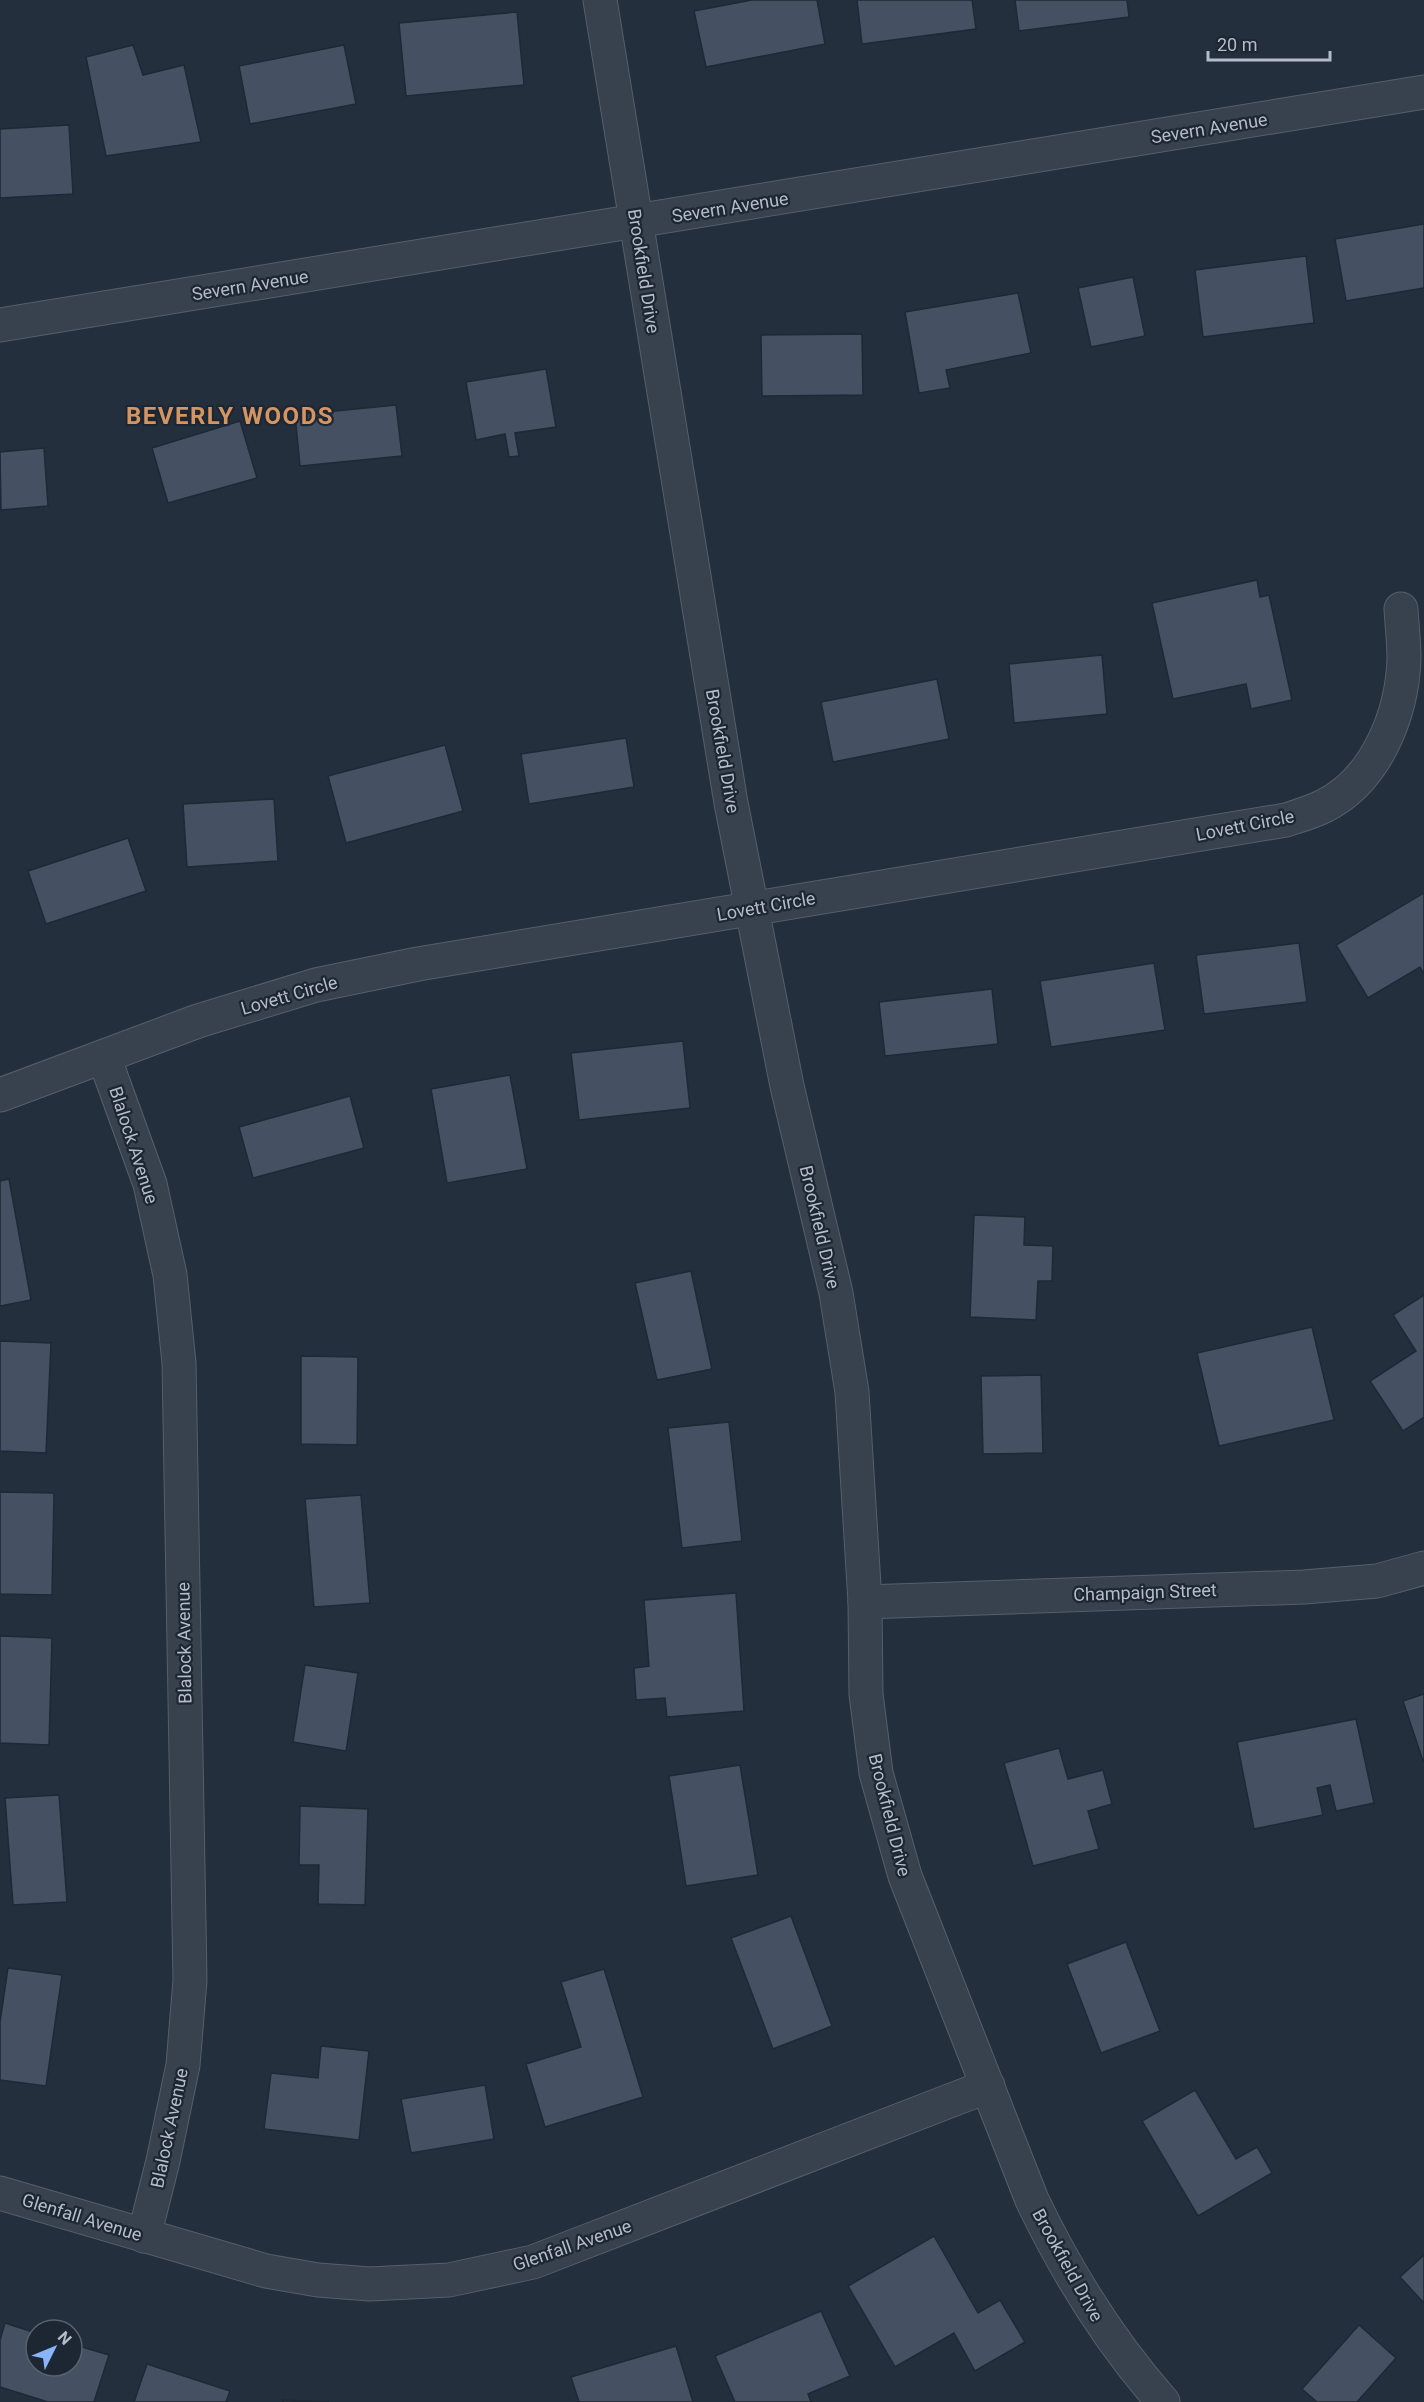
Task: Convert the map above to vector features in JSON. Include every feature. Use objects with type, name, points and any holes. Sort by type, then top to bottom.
[{"type":"street","name":"Brookfield Drive","points":[[600,0],[731,803],[787,1086],[836,1293],[852,1392],[865,1602],[866,1694],[876,1773],[905,1876],[1032,2200],[1052,2242],[1104,2329],[1133,2368],[1163,2402]]},
{"type":"street","name":"Severn Avenue","points":[[0,325],[1424,92]]},
{"type":"street","name":"Lovett Circle","points":[[0,1095],[198,1021],[316,985],[418,964],[1286,820],[1324,806],[1341,795],[1366,771],[1388,735],[1396,711],[1404,661],[1401,609]]},
{"type":"street","name":"Blalock Avenue","points":[[104,1057],[150,1184],[170,1275],[179,1363],[190,1980],[183,2065],[164,2161],[144,2236]]},
{"type":"street","name":"Champaign Street","points":[[865,1602],[1304,1587],[1377,1581],[1424,1568]]},
{"type":"street","name":"Glenfall Avenue","points":[[0,2193],[267,2271],[318,2280],[370,2284],[449,2280],[532,2262],[988,2086]]},
{"type":"building","points":[[752,0],[817,0],[825,44],[706,67],[694,11]]},
{"type":"building","points":[[857,0],[972,0],[976,29],[862,44]]},
{"type":"building","points":[[1015,0],[1127,0],[1129,17],[1019,31]]},
{"type":"building","points":[[517,12],[524,85],[406,96],[399,23]]},
{"type":"building","points":[[133,45],[143,75],[184,65],[201,142],[106,156],[86,57]]},
{"type":"building","points":[[344,45],[356,104],[250,124],[239,66]]},
{"type":"building","points":[[69,125],[73,194],[0,198],[0,129]]},
{"type":"building","points":[[1424,224],[1424,288],[1346,301],[1335,239]]},
{"type":"building","points":[[1306,256],[1314,323],[1203,337],[1195,270]]},
{"type":"building","points":[[1133,277],[1145,336],[1091,347],[1078,288]]},
{"type":"building","points":[[1018,293],[1031,353],[946,370],[950,388],[919,393],[905,312]]},
{"type":"building","points":[[862,334],[863,395],[762,396],[761,335]]},
{"type":"building","points":[[546,369],[556,427],[515,433],[519,456],[509,457],[505,434],[476,440],[466,382]]},
{"type":"building","points":[[396,405],[402,456],[300,466],[295,415]]},
{"type":"building","points":[[240,421],[257,478],[168,503],[152,448]]},
{"type":"building","points":[[44,448],[48,506],[1,510],[0,452]]},
{"type":"building","points":[[1257,580],[1260,597],[1269,595],[1292,700],[1251,709],[1246,684],[1173,699],[1152,603]]},
{"type":"building","points":[[1102,655],[1107,714],[1014,723],[1009,664]]},
{"type":"building","points":[[937,679],[949,739],[833,762],[821,702]]},
{"type":"building","points":[[626,738],[634,787],[529,804],[521,754]]},
{"type":"building","points":[[445,745],[463,811],[346,843],[328,776]]},
{"type":"building","points":[[274,799],[278,861],[187,867],[183,804]]},
{"type":"building","points":[[128,838],[146,891],[46,924],[28,871]]},
{"type":"building","points":[[1424,893],[1424,974],[1420,967],[1368,998],[1336,945]]},
{"type":"building","points":[[1299,943],[1307,1002],[1204,1014],[1196,955]]},
{"type":"building","points":[[1154,963],[1165,1030],[1051,1047],[1040,981]]},
{"type":"building","points":[[992,989],[998,1044],[885,1056],[879,1002]]},
{"type":"building","points":[[683,1041],[690,1108],[579,1120],[571,1053]]},
{"type":"building","points":[[510,1075],[527,1169],[447,1183],[431,1089]]},
{"type":"building","points":[[350,1096],[364,1148],[253,1178],[239,1127]]},
{"type":"building","points":[[9,1179],[31,1300],[0,1306],[0,1181]]},
{"type":"building","points":[[974,1215],[1025,1217],[1024,1245],[1053,1246],[1052,1281],[1038,1281],[1036,1320],[970,1317]]},
{"type":"building","points":[[691,1271],[712,1369],[657,1380],[635,1283]]},
{"type":"building","points":[[1424,1295],[1424,1417],[1403,1431],[1370,1381],[1416,1351],[1393,1315]]},
{"type":"building","points":[[1312,1327],[1334,1420],[1219,1446],[1197,1353]]},
{"type":"building","points":[[0,1341],[51,1343],[46,1453],[0,1451]]},
{"type":"building","points":[[301,1356],[358,1357],[357,1445],[301,1444]]},
{"type":"building","points":[[1041,1375],[1043,1453],[983,1454],[981,1376]]},
{"type":"building","points":[[729,1422],[742,1541],[682,1548],[668,1428]]},
{"type":"building","points":[[0,1492],[54,1493],[52,1595],[0,1594]]},
{"type":"building","points":[[361,1495],[370,1603],[314,1607],[305,1499]]},
{"type":"building","points":[[736,1593],[744,1711],[667,1717],[665,1698],[636,1700],[634,1668],[649,1666],[644,1600]]},
{"type":"building","points":[[0,1636],[52,1638],[49,1745],[0,1743]]},
{"type":"building","points":[[305,1665],[358,1673],[346,1751],[293,1742]]},
{"type":"building","points":[[1424,1694],[1424,1761],[1423,1761],[1403,1701]]},
{"type":"building","points":[[1356,1719],[1374,1803],[1336,1811],[1330,1785],[1317,1788],[1323,1815],[1254,1829],[1237,1742]]},
{"type":"building","points":[[1059,1748],[1068,1779],[1103,1770],[1112,1804],[1088,1811],[1099,1849],[1033,1866],[1004,1763]]},
{"type":"building","points":[[740,1765],[758,1875],[686,1886],[669,1776]]},
{"type":"building","points":[[59,1795],[67,1902],[13,1905],[5,1798]]},
{"type":"building","points":[[300,1806],[368,1809],[365,1905],[318,1904],[319,1865],[299,1865]]},
{"type":"building","points":[[791,1916],[832,2026],[773,2049],[731,1938]]},
{"type":"building","points":[[1126,1942],[1160,2031],[1101,2053],[1067,1964]]},
{"type":"building","points":[[8,1968],[62,1975],[46,2086],[0,2080],[0,2022]]},
{"type":"building","points":[[604,1969],[643,2097],[545,2127],[526,2064],[581,2047],[561,1982]]},
{"type":"building","points":[[321,2046],[369,2051],[359,2140],[264,2129],[271,2073],[318,2078]]},
{"type":"building","points":[[485,2085],[494,2139],[411,2153],[401,2099]]},
{"type":"building","points":[[1195,2090],[1236,2159],[1257,2147],[1272,2173],[1198,2216],[1142,2121]]},
{"type":"building","points":[[934,2236],[978,2313],[1000,2300],[1025,2342],[975,2371],[954,2333],[895,2367],[848,2286]]},
{"type":"building","points":[[1424,2255],[1424,2303],[1400,2277]]},
{"type":"building","points":[[821,2311],[850,2376],[808,2394],[811,2402],[735,2402],[715,2356]]},
{"type":"building","points":[[5,2323],[24,2329],[24,2378],[84,2378],[84,2348],[109,2355],[94,2402],[48,2402],[0,2387],[0,2340]]},
{"type":"building","points":[[1359,2325],[1396,2358],[1357,2402],[1317,2402],[1302,2389]]},
{"type":"building","points":[[676,2346],[693,2402],[579,2402],[571,2377]]},
{"type":"building","points":[[147,2364],[230,2391],[226,2402],[134,2402]]},
{"type":"building","points":[[283,2400],[329,2402],[283,2402]]},
{"type":"district","name":"BEVERLY WOODS","points":[[230,416]]}]
